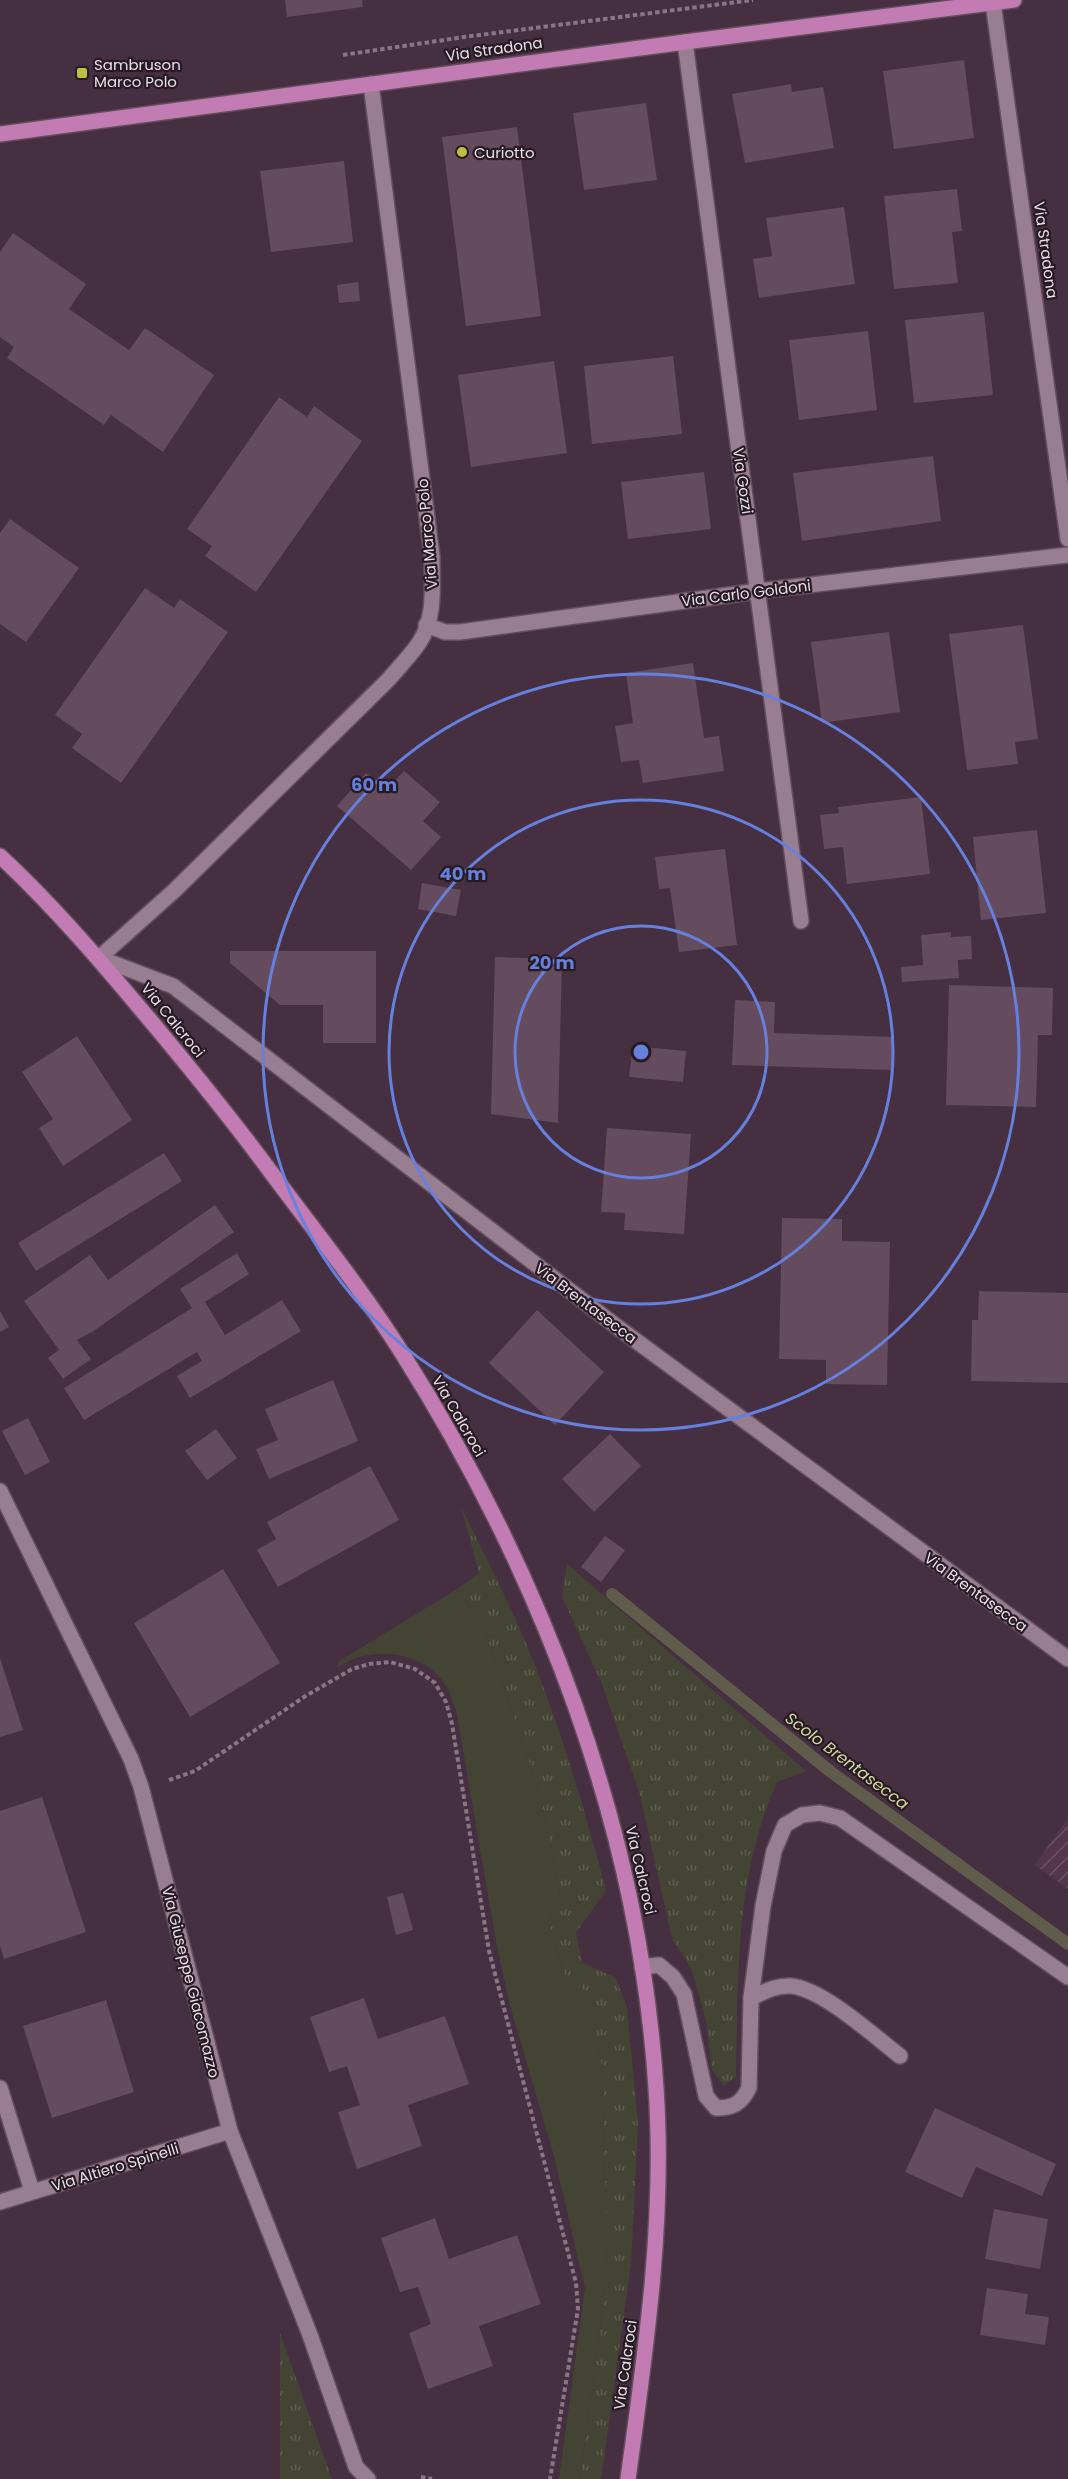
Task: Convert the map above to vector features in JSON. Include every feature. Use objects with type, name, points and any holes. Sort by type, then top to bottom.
[{"type":"main road","name":"Via Stradona","points":[[0,134],[1014,0]]},
{"type":"main road","name":"Via Calcroci","points":[[0,856],[99,958],[235,1124],[394,1341],[445,1424],[528,1586],[585,1729],[630,1898],[642,1967],[656,2088],[658,2204],[649,2323],[628,2479]]},
{"type":"street","name":"Via Stradona","points":[[993,3],[1068,539]]},
{"type":"street","name":"Via Gozzi","points":[[685,42],[801,921]]},
{"type":"street","name":"Via Marco Polo","points":[[99,958],[175,890],[389,679],[420,641],[426,625],[432,599],[432,556],[371,84]]},
{"type":"street","name":"Via Carlo Goldoni","points":[[426,625],[445,632],[460,632],[758,591],[1068,555]]},
{"type":"street","name":"Via Brentasecca","points":[[99,958],[173,986],[616,1326],[1066,1653]]},
{"type":"street","name":"Via Giuseppe Giacomazzo","points":[[0,1491],[131,1759],[141,1787],[230,2131],[310,2336],[356,2467],[368,2479]]},
{"type":"street","points":[[642,1967],[659,1965],[673,1977],[684,1994],[706,2096],[716,2108],[729,2108],[743,2100],[749,2088],[751,1998],[763,1906],[774,1851],[785,1825],[802,1815],[820,1814],[840,1818],[1068,1977]]},
{"type":"street","points":[[751,1998],[773,1988],[792,1986],[825,2000],[900,2056]]},
{"type":"street","points":[[0,2088],[32,2191]]},
{"type":"street","name":"Via Altiero Spinelli","points":[[0,2202],[230,2131]]},
{"type":"path","points":[[339,56],[464,37],[753,0]]},
{"type":"path","points":[[163,1781],[195,1771],[304,1697],[351,1669],[390,1662],[415,1669],[435,1683],[446,1701],[452,1724],[489,1951],[576,2283],[578,2309],[550,2479]]},
{"type":"path","points":[[422,2477],[432,2479]]},
{"type":"shaded area","points":[[1068,1818],[1068,1889],[1035,1865]]},
{"type":"green space","points":[[461,1507],[493,1571],[541,1681],[576,1784],[606,1890],[576,1933],[582,1963],[615,1977],[627,2007],[638,2125],[631,2264],[601,2479],[580,2479],[607,2273],[602,2068],[591,1996],[566,1977],[548,1922],[560,1895],[541,1798],[483,1625],[457,1589],[479,1573]]},
{"type":"green space","points":[[567,1564],[806,1771],[777,1782],[763,1817],[753,1853],[746,1890],[739,1964],[736,2077],[724,2086],[712,2070],[706,2021],[692,1970],[672,1938],[640,1795],[602,1684],[562,1597]]},
{"type":"green space","points":[[457,1589],[483,1625],[541,1798],[560,1895],[548,1922],[566,1977],[591,1995],[602,2068],[607,2273],[580,2479],[559,2479],[585,2288],[554,2156],[510,2006],[497,1947],[456,1710],[440,1678],[422,1663],[411,1658],[376,1654],[357,1658],[338,1667],[338,1662]]},
{"type":"green space","points":[[280,2333],[332,2479],[280,2479]]},
{"type":"building","points":[[285,0],[362,0],[363,7],[287,17]]},
{"type":"building","points":[[964,60],[974,138],[894,149],[883,71]]},
{"type":"building","points":[[791,84],[792,92],[823,87],[834,148],[745,163],[732,94]]},
{"type":"building","points":[[646,103],[657,180],[584,190],[573,113]]},
{"type":"building","points":[[517,127],[541,316],[466,326],[442,137]]},
{"type":"building","points":[[344,161],[353,242],[271,252],[260,171]]},
{"type":"building","points":[[957,189],[962,231],[952,232],[958,283],[894,289],[884,196]]},
{"type":"building","points":[[844,207],[855,284],[759,298],[753,259],[772,256],[766,218]]},
{"type":"building","points":[[13,233],[86,284],[69,309],[129,350],[145,328],[214,375],[163,452],[111,415],[104,425],[7,358],[14,347],[0,337],[0,252]]},
{"type":"building","points":[[358,282],[360,301],[339,303],[337,285]]},
{"type":"building","points":[[984,312],[993,395],[914,403],[905,320]]},
{"type":"building","points":[[868,331],[877,410],[799,420],[789,340]]},
{"type":"building","points":[[673,356],[682,434],[592,444],[584,366]]},
{"type":"building","points":[[554,361],[567,453],[471,467],[458,375]]},
{"type":"building","points":[[279,397],[307,417],[314,406],[362,441],[256,592],[205,556],[212,546],[187,529]]},
{"type":"building","points":[[933,456],[941,521],[802,541],[793,473]]},
{"type":"building","points":[[704,472],[711,529],[628,539],[621,482]]},
{"type":"building","points":[[10,519],[79,568],[26,642],[0,624],[0,533]]},
{"type":"building","points":[[145,588],[174,608],[180,599],[228,632],[121,783],[72,748],[82,734],[55,715]]},
{"type":"building","points":[[1023,625],[1038,739],[1015,742],[1018,764],[967,770],[949,634]]},
{"type":"building","points":[[889,632],[900,712],[822,723],[811,642]]},
{"type":"building","points":[[693,663],[704,738],[719,736],[724,771],[643,783],[639,760],[621,762],[615,726],[633,723],[626,673]]},
{"type":"building","points":[[404,771],[440,802],[423,821],[441,837],[411,870],[337,806],[366,773],[387,790]]},
{"type":"building","points":[[921,797],[930,874],[847,884],[843,847],[824,849],[820,815],[839,813],[838,807]]},
{"type":"building","points":[[1037,830],[1046,913],[981,920],[973,837]]},
{"type":"building","points":[[725,849],[737,945],[679,952],[670,888],[659,889],[655,857]]},
{"type":"building","points":[[422,883],[461,890],[456,916],[418,909]]},
{"type":"building","points":[[951,932],[951,937],[971,936],[972,959],[958,960],[959,978],[902,982],[901,967],[923,965],[921,935]]},
{"type":"building","points":[[230,951],[376,951],[376,1043],[323,1043],[323,1005],[280,1005],[230,963]]},
{"type":"building","points":[[495,957],[562,959],[558,1123],[491,1114]]},
{"type":"building","points":[[949,985],[1053,988],[1052,1035],[1038,1035],[1036,1107],[946,1105]]},
{"type":"building","points":[[735,1000],[775,1002],[774,1033],[894,1037],[893,1070],[732,1065]]},
{"type":"building","points":[[77,1036],[132,1120],[63,1166],[39,1128],[53,1119],[22,1072]]},
{"type":"building","points":[[633,1046],[686,1051],[683,1082],[629,1077]]},
{"type":"building","points":[[607,1128],[691,1134],[684,1234],[624,1230],[625,1213],[601,1212]]},
{"type":"building","points":[[164,1153],[182,1181],[36,1271],[18,1243]]},
{"type":"building","points":[[215,1205],[234,1232],[92,1332],[77,1340],[91,1359],[63,1379],[48,1358],[59,1350],[24,1301],[90,1255],[108,1280]]},
{"type":"building","points":[[782,1218],[842,1219],[842,1241],[890,1242],[887,1385],[826,1384],[826,1360],[779,1359]]},
{"type":"building","points":[[237,1253],[249,1274],[205,1302],[225,1335],[282,1300],[301,1331],[190,1398],[177,1376],[202,1361],[197,1352],[84,1420],[64,1388],[192,1308],[180,1289]]},
{"type":"building","points":[[979,1291],[1068,1293],[1068,1383],[971,1381],[972,1320],[978,1320]]},
{"type":"building","points":[[537,1310],[604,1372],[555,1425],[489,1363]]},
{"type":"building","points":[[0,1311],[9,1327],[0,1332]]},
{"type":"building","points":[[333,1380],[358,1441],[269,1479],[256,1449],[278,1440],[265,1409]]},
{"type":"building","points":[[28,1418],[50,1462],[25,1475],[2,1431]]},
{"type":"building","points":[[216,1429],[237,1458],[207,1480],[185,1451]]},
{"type":"building","points":[[610,1434],[641,1466],[594,1512],[562,1479]]},
{"type":"building","points":[[370,1466],[399,1520],[278,1587],[257,1550],[276,1539],[267,1522]]},
{"type":"building","points":[[605,1536],[625,1550],[601,1582],[581,1567]]},
{"type":"building","points":[[223,1569],[280,1663],[190,1717],[134,1623]]},
{"type":"building","points":[[0,1658],[23,1730],[0,1737]]},
{"type":"building","points":[[42,1797],[86,1932],[4,1959],[0,1946],[0,1811]]},
{"type":"building","points":[[403,1893],[413,1930],[396,1935],[387,1897]]},
{"type":"building","points":[[364,1998],[378,2039],[445,2016],[469,2084],[408,2105],[422,2146],[357,2169],[338,2112],[360,2105],[347,2066],[329,2072],[310,2017]]},
{"type":"building","points":[[106,2000],[134,2092],[52,2118],[23,2026]]},
{"type":"building","points":[[935,2108],[1056,2164],[1042,2196],[976,2167],[962,2198],[905,2172]]},
{"type":"building","points":[[994,2209],[1048,2219],[1040,2269],[985,2259]]},
{"type":"building","points":[[435,2218],[449,2259],[517,2235],[541,2304],[479,2326],[493,2366],[428,2389],[409,2333],[431,2324],[418,2287],[400,2292],[381,2238]]},
{"type":"building","points":[[987,2288],[1028,2294],[1025,2314],[1049,2317],[1045,2345],[980,2335]]},
{"type":"waterway","name":"Scolo Brentasecca","points":[[612,1594],[831,1772],[1068,1944]]},
{"type":"place","name":"Sambruson Marco Polo","points":[[82,73]]},
{"type":"place","name":"Curiotto","points":[[462,152]]}]
